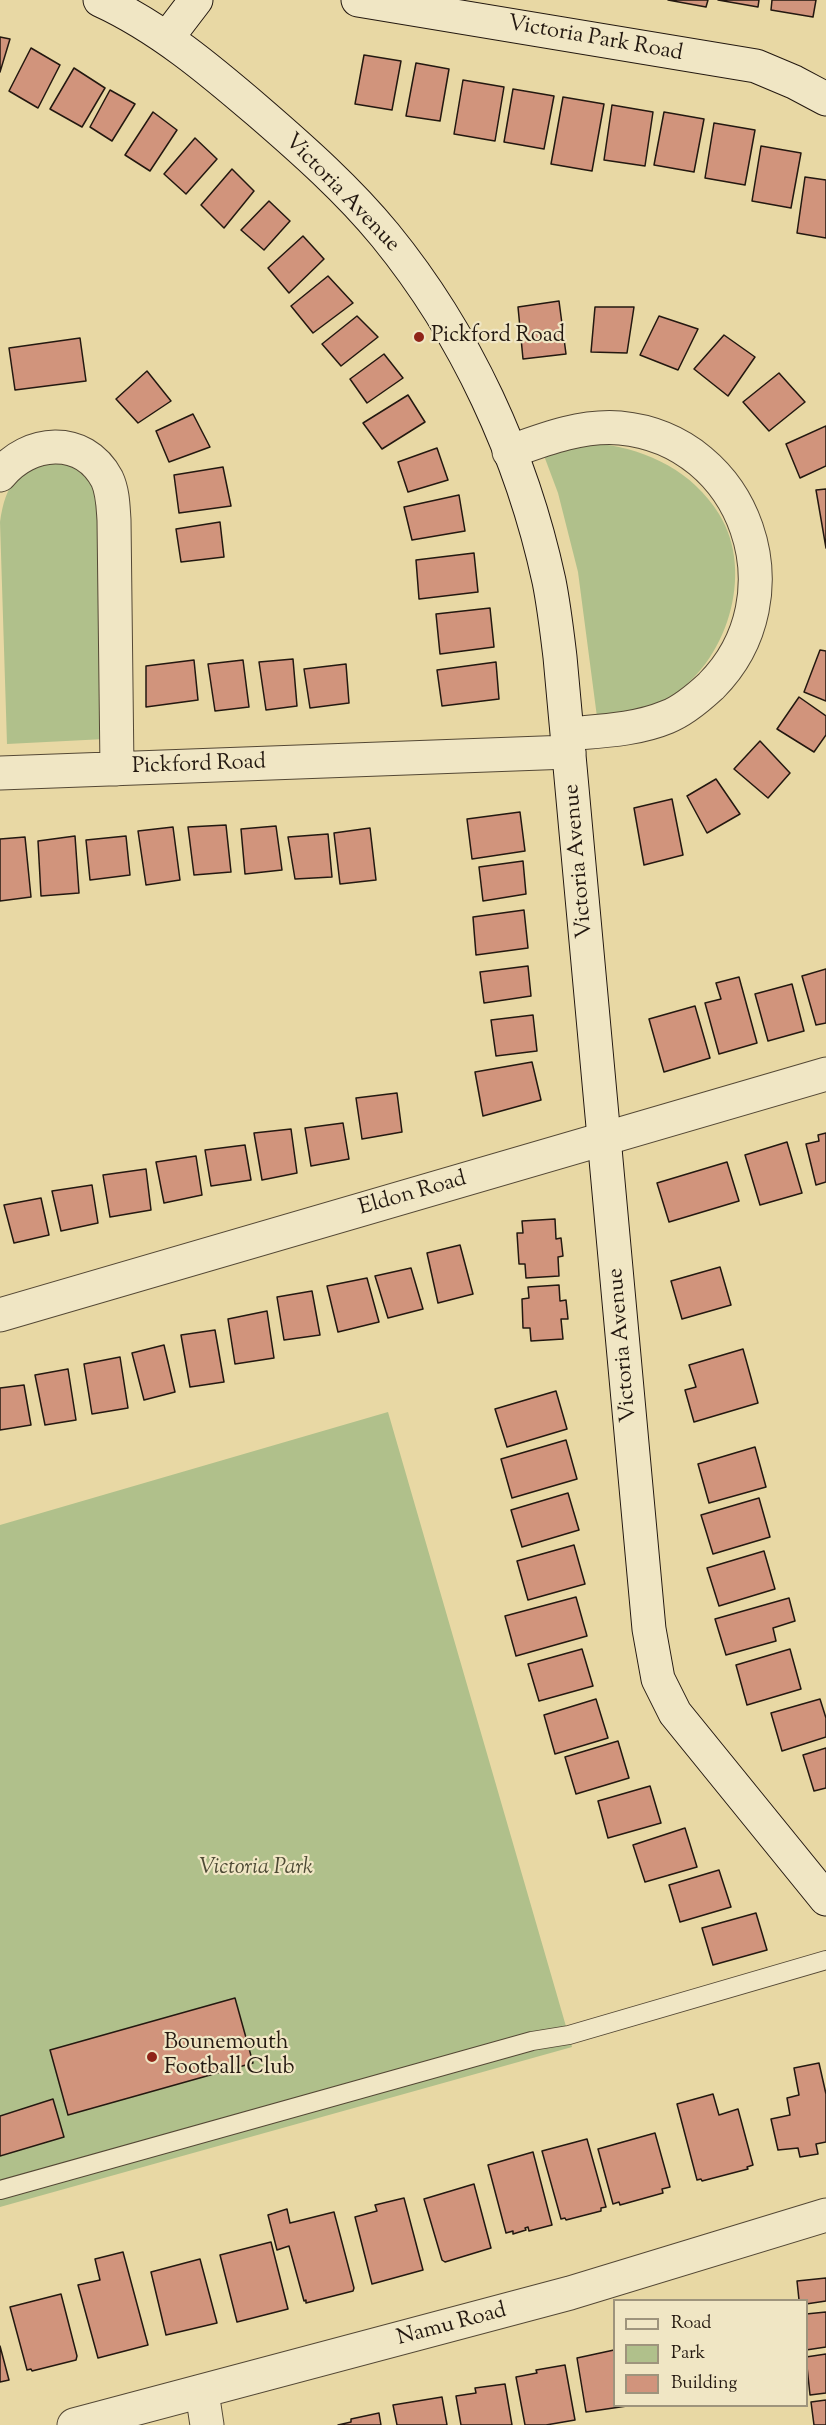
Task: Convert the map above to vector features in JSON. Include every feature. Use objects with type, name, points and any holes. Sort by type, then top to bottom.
[{"type":"street","name":"Victoria Avenue","points":[[100,0],[166,38],[223,81],[339,186],[385,235],[469,358],[509,452],[527,501],[549,582],[569,743],[649,1629],[658,1679],[675,1713],[826,1899]]},
{"type":"street","points":[[166,38],[196,0]]},
{"type":"street","name":"Victoria Park Road","points":[[358,0],[756,66],[824,95]]},
{"type":"street","points":[[509,452],[561,434],[591,429],[620,428],[654,435],[686,449],[717,476],[738,505],[749,536],[756,572],[755,604],[742,643],[724,672],[698,699],[667,717],[569,743]]},
{"type":"street","name":"Pickford Road","points":[[0,475],[11,462],[38,448],[63,448],[82,454],[97,465],[106,477],[112,492],[117,769]]},
{"type":"street","name":"Pickford Road","points":[[0,773],[117,769],[569,743]]},
{"type":"street","name":"Eldon Road","points":[[0,1315],[826,1074]]},
{"type":"street","name":"Namu Road","points":[[74,2425],[570,2293],[826,2215]]},
{"type":"street","points":[[202,2392],[207,2425]]},
{"type":"lane","points":[[0,2190],[532,2041],[569,2035],[826,1960]]},
{"type":"green space","points":[[601,444],[653,458],[683,475],[696,486],[719,514],[730,537],[735,563],[734,589],[729,616],[706,664],[688,683],[668,698],[633,711],[597,717],[578,572],[558,493],[543,453],[561,446]]},
{"type":"green space","points":[[54,460],[80,470],[98,493],[105,739],[7,744],[0,522],[6,497],[15,481],[31,470]]},
{"type":"green space","name":"Victoria Park","points":[[388,1412],[572,2047],[0,2207],[0,1525]]},
{"type":"building","points":[[668,0],[708,0],[706,7]]},
{"type":"building","points":[[718,0],[759,0],[758,7]]},
{"type":"building","points":[[772,0],[816,0],[813,17],[771,10]]},
{"type":"building","points":[[0,37],[10,39],[0,72]]},
{"type":"building","points":[[31,48],[60,65],[38,108],[9,91]]},
{"type":"building","points":[[364,55],[401,61],[392,110],[355,104]]},
{"type":"building","points":[[416,63],[449,69],[440,121],[406,116]]},
{"type":"building","points":[[74,68],[105,88],[82,127],[50,109]]},
{"type":"building","points":[[463,80],[504,87],[495,141],[454,134]]},
{"type":"building","points":[[513,89],[554,96],[544,149],[504,142]]},
{"type":"building","points":[[110,90],[135,104],[112,141],[90,127]]},
{"type":"building","points":[[563,97],[604,104],[592,171],[551,164]]},
{"type":"building","points":[[612,105],[653,112],[645,166],[604,160]]},
{"type":"building","points":[[153,112],[177,130],[150,171],[125,155]]},
{"type":"building","points":[[664,112],[704,119],[694,172],[654,165]]},
{"type":"building","points":[[714,123],[755,130],[745,185],[705,178]]},
{"type":"building","points":[[195,138],[217,159],[186,194],[164,174]]},
{"type":"building","points":[[761,146],[801,153],[791,208],[752,201]]},
{"type":"building","points":[[232,169],[254,191],[224,228],[201,205]]},
{"type":"building","points":[[805,177],[826,180],[826,238],[797,233]]},
{"type":"building","points":[[269,201],[290,221],[264,250],[241,230]]},
{"type":"building","points":[[303,236],[324,259],[289,293],[268,268]]},
{"type":"building","points":[[328,276],[353,303],[313,333],[291,306]]},
{"type":"building","points":[[559,301],[566,354],[523,359],[518,307]]},
{"type":"building","points":[[595,307],[634,307],[627,353],[591,352]]},
{"type":"building","points":[[357,316],[378,337],[341,366],[322,344]]},
{"type":"building","points":[[659,316],[698,329],[678,370],[640,355]]},
{"type":"building","points":[[724,335],[755,357],[728,396],[694,369]]},
{"type":"building","points":[[80,338],[86,381],[15,390],[9,348]]},
{"type":"building","points":[[384,354],[403,378],[367,403],[350,379]]},
{"type":"building","points":[[147,371],[171,401],[138,423],[116,399]]},
{"type":"building","points":[[779,373],[805,402],[769,431],[743,402]]},
{"type":"building","points":[[408,395],[425,422],[382,449],[363,423]]},
{"type":"building","points":[[193,414],[210,447],[169,462],[156,431]]},
{"type":"building","points":[[826,426],[826,466],[800,478],[786,444]]},
{"type":"building","points":[[437,448],[448,480],[408,492],[398,462]]},
{"type":"building","points":[[223,467],[231,506],[179,513],[174,475]]},
{"type":"building","points":[[826,489],[826,548],[816,490]]},
{"type":"building","points":[[459,495],[465,531],[412,540],[404,507]]},
{"type":"building","points":[[220,522],[224,557],[181,562],[176,529]]},
{"type":"building","points":[[474,553],[478,592],[419,599],[416,560]]},
{"type":"building","points":[[490,608],[494,647],[440,654],[436,614]]},
{"type":"building","points":[[820,650],[826,651],[826,701],[804,692]]},
{"type":"building","points":[[293,659],[297,706],[266,710],[259,662]]},
{"type":"building","points":[[194,660],[198,700],[146,707],[146,666]]},
{"type":"building","points":[[243,660],[249,707],[215,711],[208,664]]},
{"type":"building","points":[[496,662],[499,699],[442,706],[437,670]]},
{"type":"building","points":[[346,664],[349,703],[310,708],[304,669]]},
{"type":"building","points":[[799,697],[826,716],[826,735],[814,752],[777,729]]},
{"type":"building","points":[[760,741],[790,773],[768,798],[734,769]]},
{"type":"building","points":[[716,779],[740,814],[707,833],[687,796]]},
{"type":"building","points":[[672,799],[683,855],[644,865],[634,808]]},
{"type":"building","points":[[520,812],[525,851],[472,859],[467,819]]},
{"type":"building","points":[[226,825],[231,872],[194,875],[188,827]]},
{"type":"building","points":[[276,826],[282,870],[245,874],[241,829]]},
{"type":"building","points":[[173,827],[180,880],[146,885],[138,831]]},
{"type":"building","points":[[370,828],[376,880],[340,884],[334,833]]},
{"type":"building","points":[[328,834],[332,877],[295,879],[288,837]]},
{"type":"building","points":[[75,836],[79,893],[41,896],[38,841]]},
{"type":"building","points":[[126,836],[130,875],[90,880],[86,840]]},
{"type":"building","points":[[25,837],[31,897],[0,901],[0,839]]},
{"type":"building","points":[[523,861],[526,894],[483,901],[479,867]]},
{"type":"building","points":[[524,910],[528,948],[476,955],[473,917]]},
{"type":"building","points":[[528,966],[531,996],[484,1003],[480,972]]},
{"type":"building","points":[[826,969],[826,1023],[816,1025],[802,976]]},
{"type":"building","points":[[739,977],[757,1043],[719,1054],[705,1003],[721,999],[716,983]]},
{"type":"building","points":[[792,984],[804,1031],[768,1041],[755,994]]},
{"type":"building","points":[[695,1006],[710,1058],[664,1072],[649,1019]]},
{"type":"building","points":[[533,1015],[537,1051],[496,1056],[491,1020]]},
{"type":"building","points":[[532,1062],[541,1100],[483,1116],[475,1072]]},
{"type":"building","points":[[397,1093],[402,1132],[362,1139],[356,1098]]},
{"type":"building","points":[[343,1123],[349,1159],[311,1166],[305,1128]]},
{"type":"building","points":[[291,1129],[297,1173],[262,1180],[254,1133]]},
{"type":"building","points":[[826,1133],[826,1182],[816,1185],[806,1144],[819,1141],[818,1135]]},
{"type":"building","points":[[787,1142],[802,1193],[760,1205],[745,1155]]},
{"type":"building","points":[[245,1145],[251,1180],[211,1186],[205,1150]]},
{"type":"building","points":[[196,1156],[202,1195],[164,1203],[156,1162]]},
{"type":"building","points":[[727,1162],[739,1201],[669,1222],[657,1183]]},
{"type":"building","points":[[146,1169],[151,1210],[110,1217],[103,1175]]},
{"type":"building","points":[[92,1185],[98,1223],[61,1231],[52,1191]]},
{"type":"building","points":[[41,1198],[49,1235],[14,1243],[4,1205]]},
{"type":"building","points":[[555,1219],[556,1239],[561,1238],[563,1256],[558,1257],[559,1276],[526,1278],[525,1264],[519,1264],[517,1233],[523,1233],[522,1221]]},
{"type":"building","points":[[460,1245],[473,1294],[438,1303],[427,1253]]},
{"type":"building","points":[[720,1267],[731,1305],[682,1319],[671,1281]]},
{"type":"building","points":[[411,1268],[423,1309],[388,1318],[375,1276]]},
{"type":"building","points":[[367,1278],[379,1322],[338,1332],[327,1286]]},
{"type":"building","points":[[559,1285],[560,1301],[566,1300],[568,1319],[561,1319],[563,1339],[531,1341],[530,1328],[523,1328],[522,1299],[529,1298],[528,1287]]},
{"type":"building","points":[[312,1291],[320,1335],[284,1340],[277,1297]]},
{"type":"building","points":[[267,1311],[274,1358],[235,1364],[228,1319]]},
{"type":"building","points":[[215,1330],[224,1382],[190,1387],[181,1335]]},
{"type":"building","points":[[164,1345],[175,1392],[144,1400],[132,1353]]},
{"type":"building","points":[[743,1349],[758,1403],[694,1422],[685,1390],[696,1387],[689,1365]]},
{"type":"building","points":[[120,1357],[128,1408],[92,1414],[84,1364]]},
{"type":"building","points":[[68,1369],[76,1420],[45,1425],[35,1375]]},
{"type":"building","points":[[24,1385],[31,1425],[0,1430],[0,1388]]},
{"type":"building","points":[[556,1391],[567,1429],[507,1447],[495,1409]]},
{"type":"building","points":[[566,1440],[577,1479],[512,1498],[501,1459]]},
{"type":"building","points":[[755,1447],[766,1487],[709,1503],[698,1464]]},
{"type":"building","points":[[568,1493],[579,1530],[522,1547],[511,1510]]},
{"type":"building","points":[[759,1498],[770,1537],[713,1554],[701,1515]]},
{"type":"building","points":[[574,1545],[585,1584],[528,1600],[517,1561]]},
{"type":"building","points":[[764,1551],[775,1589],[719,1606],[707,1568]]},
{"type":"building","points":[[576,1597],[587,1636],[516,1656],[505,1616]]},
{"type":"building","points":[[789,1598],[795,1621],[773,1628],[776,1641],[726,1655],[715,1619]]},
{"type":"building","points":[[582,1649],[593,1686],[539,1701],[528,1664]]},
{"type":"building","points":[[790,1649],[801,1689],[747,1705],[736,1665]]},
{"type":"building","points":[[596,1699],[608,1738],[555,1754],[544,1715]]},
{"type":"building","points":[[820,1699],[826,1718],[826,1737],[782,1751],[771,1713]]},
{"type":"building","points":[[618,1741],[629,1778],[576,1794],[565,1757]]},
{"type":"building","points":[[826,1748],[826,1788],[814,1791],[803,1755]]},
{"type":"building","points":[[650,1786],[661,1823],[608,1838],[598,1801]]},
{"type":"building","points":[[685,1828],[697,1867],[645,1882],[633,1845]]},
{"type":"building","points":[[719,1870],[731,1907],[680,1922],[669,1885]]},
{"type":"building","points":[[756,1913],[767,1950],[713,1965],[702,1928]]},
{"type":"building","name":"Bounemouth Football Club","points":[[235,1998],[253,2063],[68,2115],[50,2050]]},
{"type":"building","points":[[819,2063],[826,2094],[826,2142],[816,2144],[818,2154],[800,2157],[798,2148],[778,2150],[771,2119],[790,2115],[787,2098],[799,2095],[794,2068]]},
{"type":"building","points":[[713,2094],[719,2115],[738,2109],[753,2165],[747,2167],[748,2169],[702,2181],[697,2180],[677,2104]]},
{"type":"building","points":[[53,2099],[64,2137],[0,2156],[0,2116]]},
{"type":"building","points":[[655,2133],[670,2187],[662,2189],[663,2193],[620,2205],[619,2202],[613,2204],[598,2149]]},
{"type":"building","points":[[587,2139],[606,2207],[601,2208],[601,2211],[566,2220],[561,2219],[542,2151]]},
{"type":"building","points":[[533,2152],[552,2225],[529,2231],[528,2227],[525,2228],[526,2230],[513,2234],[513,2231],[506,2233],[488,2165]]},
{"type":"building","points":[[474,2184],[491,2248],[445,2262],[442,2260],[424,2199]]},
{"type":"building","points":[[404,2198],[423,2270],[372,2284],[355,2217],[377,2211],[375,2205]]},
{"type":"building","points":[[287,2209],[290,2223],[334,2212],[353,2291],[306,2303],[306,2300],[304,2301],[289,2246],[277,2250],[268,2215]]},
{"type":"building","points":[[271,2242],[288,2309],[237,2322],[220,2255]]},
{"type":"building","points":[[123,2252],[148,2345],[98,2358],[78,2285],[100,2280],[95,2259]]},
{"type":"building","points":[[200,2259],[217,2323],[166,2335],[151,2272]]},
{"type":"building","points":[[826,2278],[826,2301],[808,2304],[808,2299],[799,2299],[797,2281]]},
{"type":"building","points":[[61,2294],[77,2356],[76,2360],[32,2371],[27,2370],[10,2307]]},
{"type":"building","points":[[826,2312],[826,2347],[808,2350],[808,2314]]},
{"type":"building","points":[[0,2346],[9,2380],[0,2382]]},
{"type":"building","points":[[613,2350],[613,2407],[620,2407],[586,2412],[577,2358]]},
{"type":"building","points":[[826,2354],[826,2393],[810,2395],[808,2357]]},
{"type":"building","points":[[565,2365],[575,2420],[546,2425],[525,2425],[516,2377],[537,2373],[536,2370]]},
{"type":"building","points":[[505,2384],[512,2425],[461,2425],[456,2396],[476,2393],[475,2388]]},
{"type":"building","points":[[442,2397],[447,2425],[397,2425],[393,2405]]},
{"type":"building","points":[[826,2400],[826,2425],[814,2425],[811,2402]]},
{"type":"building","points":[[379,2413],[381,2425],[338,2425],[351,2422],[351,2419]]},
{"type":"place","name":"Pickford Road","points":[[419,337]]},
{"type":"place","name":"Bounemouth Football Club","points":[[152,2057]]}]
